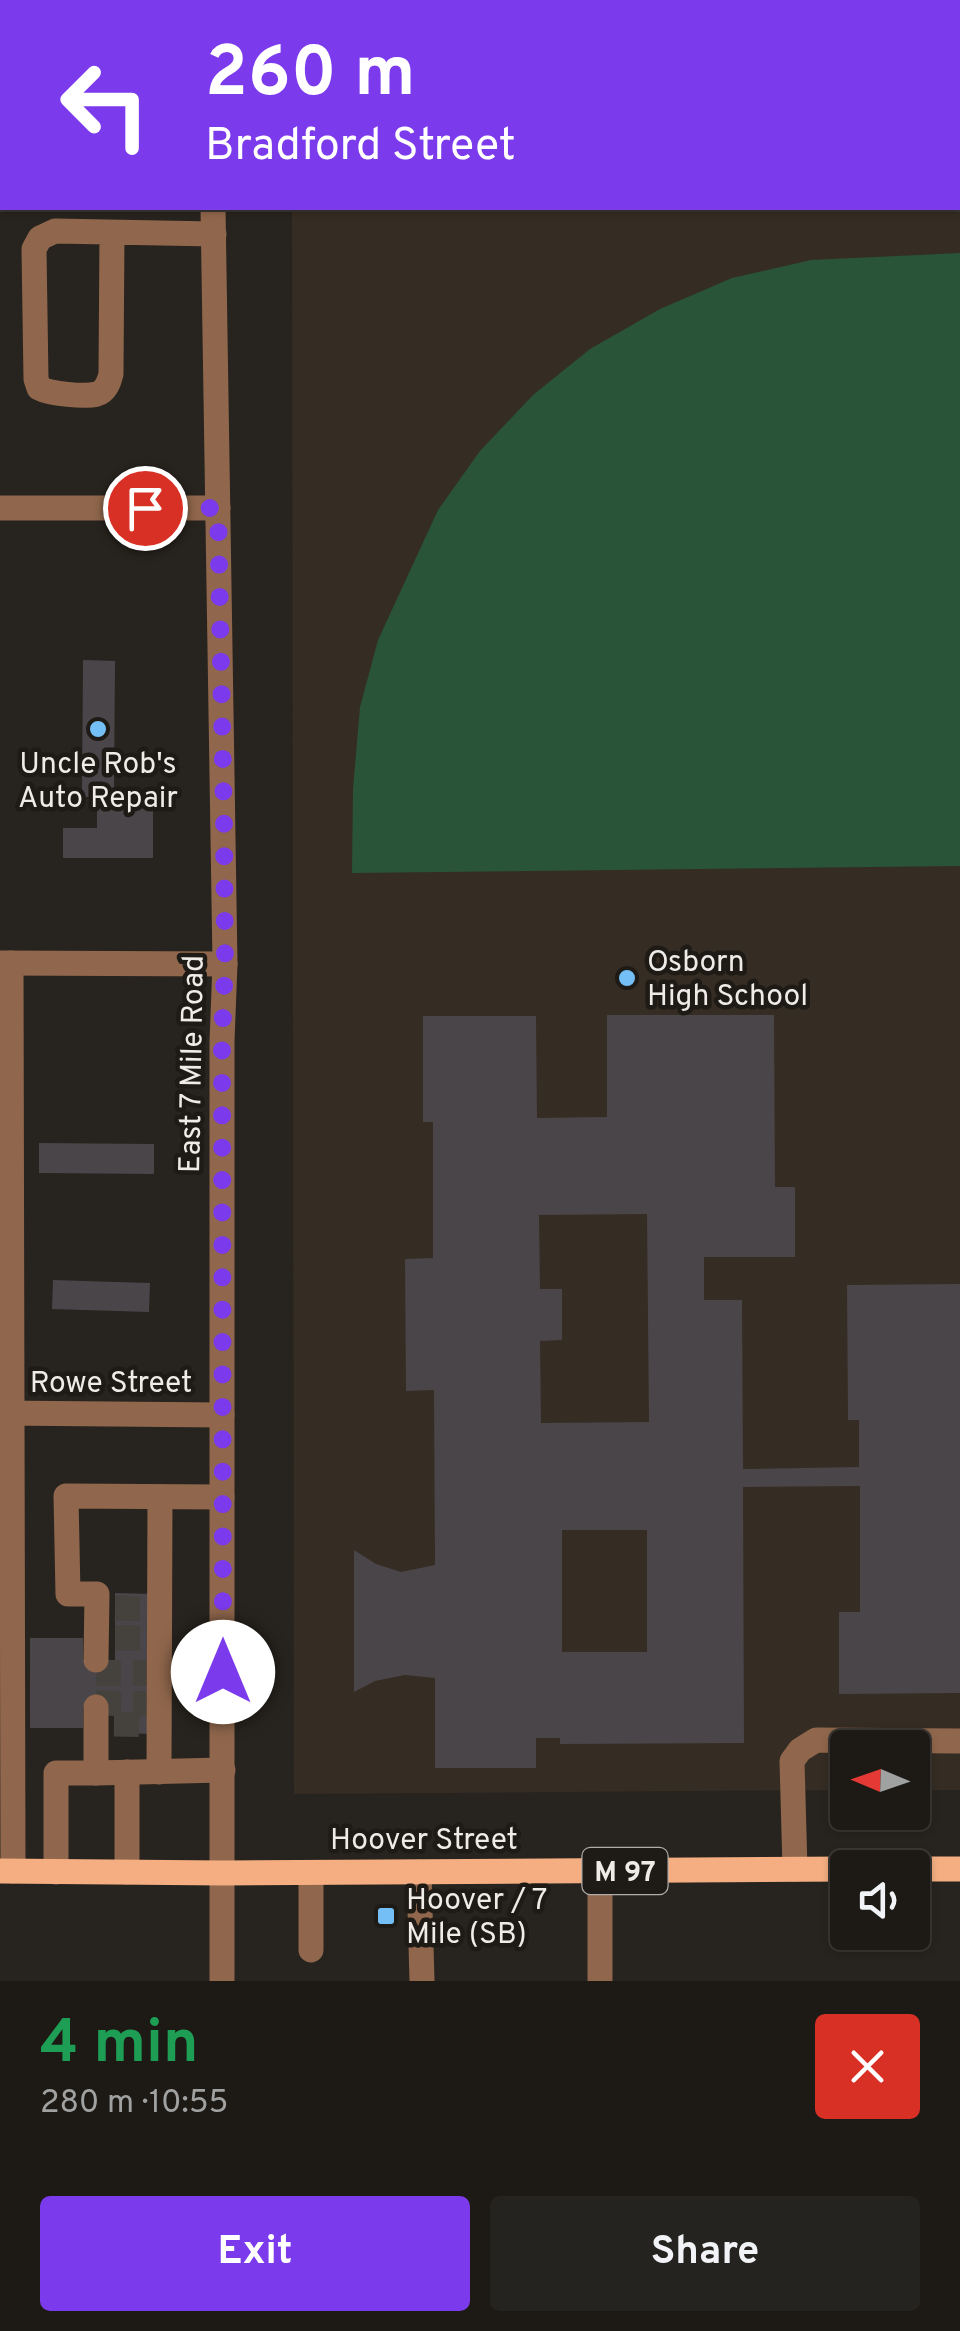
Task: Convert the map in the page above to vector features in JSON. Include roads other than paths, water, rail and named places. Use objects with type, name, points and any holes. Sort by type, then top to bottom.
[{"type":"main road","points":[[930,1869],[960,1868]]},
{"type":"main road","name":"Hoover Street","points":[[6,1871],[830,1869]]},
{"type":"street","name":"East 7 Mile Road","points":[[213,210],[225,964],[222,1981]]},
{"type":"street","points":[[112,232],[111,374],[107,387],[98,394],[50,394],[39,388],[36,379],[34,249],[40,238],[55,231],[112,232],[214,234]]},
{"type":"street","points":[[0,508],[218,508]]},
{"type":"street","points":[[6,1871],[5,963],[225,964]]},
{"type":"street","name":"Rowe Street","points":[[6,1413],[222,1415]]},
{"type":"street","points":[[103,1646],[106,1608],[97,1594],[68,1594],[66,1496],[222,1497]]},
{"type":"street","points":[[159,1772],[160,1498]]},
{"type":"street","points":[[96,1772],[102,1718]]},
{"type":"street","points":[[795,1870],[792,1761],[800,1750],[816,1740],[960,1741]]},
{"type":"street","points":[[56,1872],[56,1773],[223,1770]]},
{"type":"street","points":[[127,1772],[127,1872]]},
{"type":"street","points":[[600,1871],[600,1981]]},
{"type":"street","points":[[311,1872],[311,1950]]},
{"type":"street","points":[[419,1872],[422,1981]]},
{"type":"tunnel","points":[[115,1608],[155,1609]]},
{"type":"tunnel","points":[[115,1638],[155,1638]]},
{"type":"tunnel","points":[[96,1673],[154,1673]]},
{"type":"tunnel","points":[[96,1703],[154,1704]]},
{"type":"tunnel","points":[[114,1724],[154,1725]]},
{"type":"place","name":"Uncle Rob's Auto Repair","points":[[98,729]]},
{"type":"place","name":"Osborn High School","points":[[627,978]]},
{"type":"place","name":"Hoover / 7 Mile (SB)","points":[[386,1916]]}]
